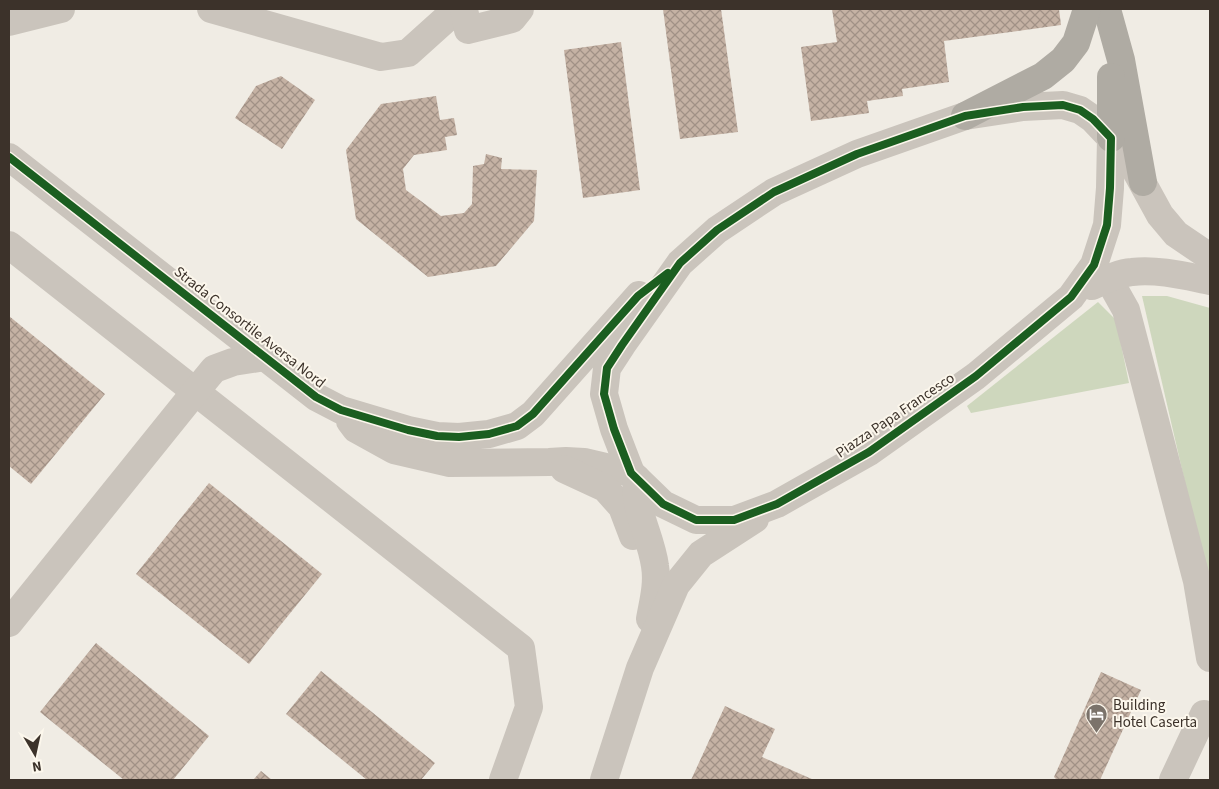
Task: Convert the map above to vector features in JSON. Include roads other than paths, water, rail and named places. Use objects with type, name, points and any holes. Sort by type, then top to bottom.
[{"type":"highway","points":[[965,116],[1042,76],[1063,60],[1100,10]]},
{"type":"highway","points":[[1100,10],[1111,82],[1111,138]]},
{"type":"highway","points":[[1100,10],[1121,60],[1143,182]]},
{"type":"street","points":[[9,22],[61,9]]},
{"type":"street","points":[[211,9],[381,57],[408,53],[448,17],[453,9]]},
{"type":"street","points":[[464,9],[468,30],[512,19],[520,9]]},
{"type":"street","name":"Piazza Papa Francesco","points":[[1063,105],[1080,110],[1093,119],[1111,138],[1107,225],[1094,265],[1071,298],[976,376],[869,452],[777,504],[734,520],[696,520],[663,504],[634,476],[614,428],[604,394],[607,368],[680,264],[718,230],[774,192],[857,154],[965,116],[1023,106],[1063,105]]},
{"type":"street","points":[[1111,138],[1121,147],[1143,182],[1160,215],[1176,234],[1210,257]]},
{"type":"street","name":"Strada Consortile Aversa Nord","points":[[9,157],[316,397],[341,410],[408,430],[437,436],[458,437],[489,434],[517,426],[532,414],[638,296],[680,264]]},
{"type":"street","points":[[9,245],[521,648],[528,707],[503,780]]},
{"type":"street","points":[[1071,298],[1108,278],[1132,272],[1168,272],[1210,281]]},
{"type":"street","points":[[1108,278],[1126,310],[1197,581],[1210,658]]},
{"type":"street","points":[[9,623],[214,369],[217,351],[217,320]]},
{"type":"street","points":[[214,369],[233,362],[264,357]]},
{"type":"street","name":"Strada Consortile Aversa Nord","points":[[341,410],[356,429],[394,450],[450,463],[584,462],[634,476]]},
{"type":"street","name":"Strada Consortile Aversa Nord","points":[[549,462],[605,488],[622,507],[631,529],[643,575],[653,596]]},
{"type":"street","points":[[634,476],[638,506],[655,565],[656,585],[640,668]]},
{"type":"street","points":[[604,780],[640,668],[676,585],[701,554],[777,504]]},
{"type":"street","points":[[1173,780],[1204,714],[1210,717]]},
{"type":"place","name":"Building Hotel Caserta","points":[[1097,733]]}]
